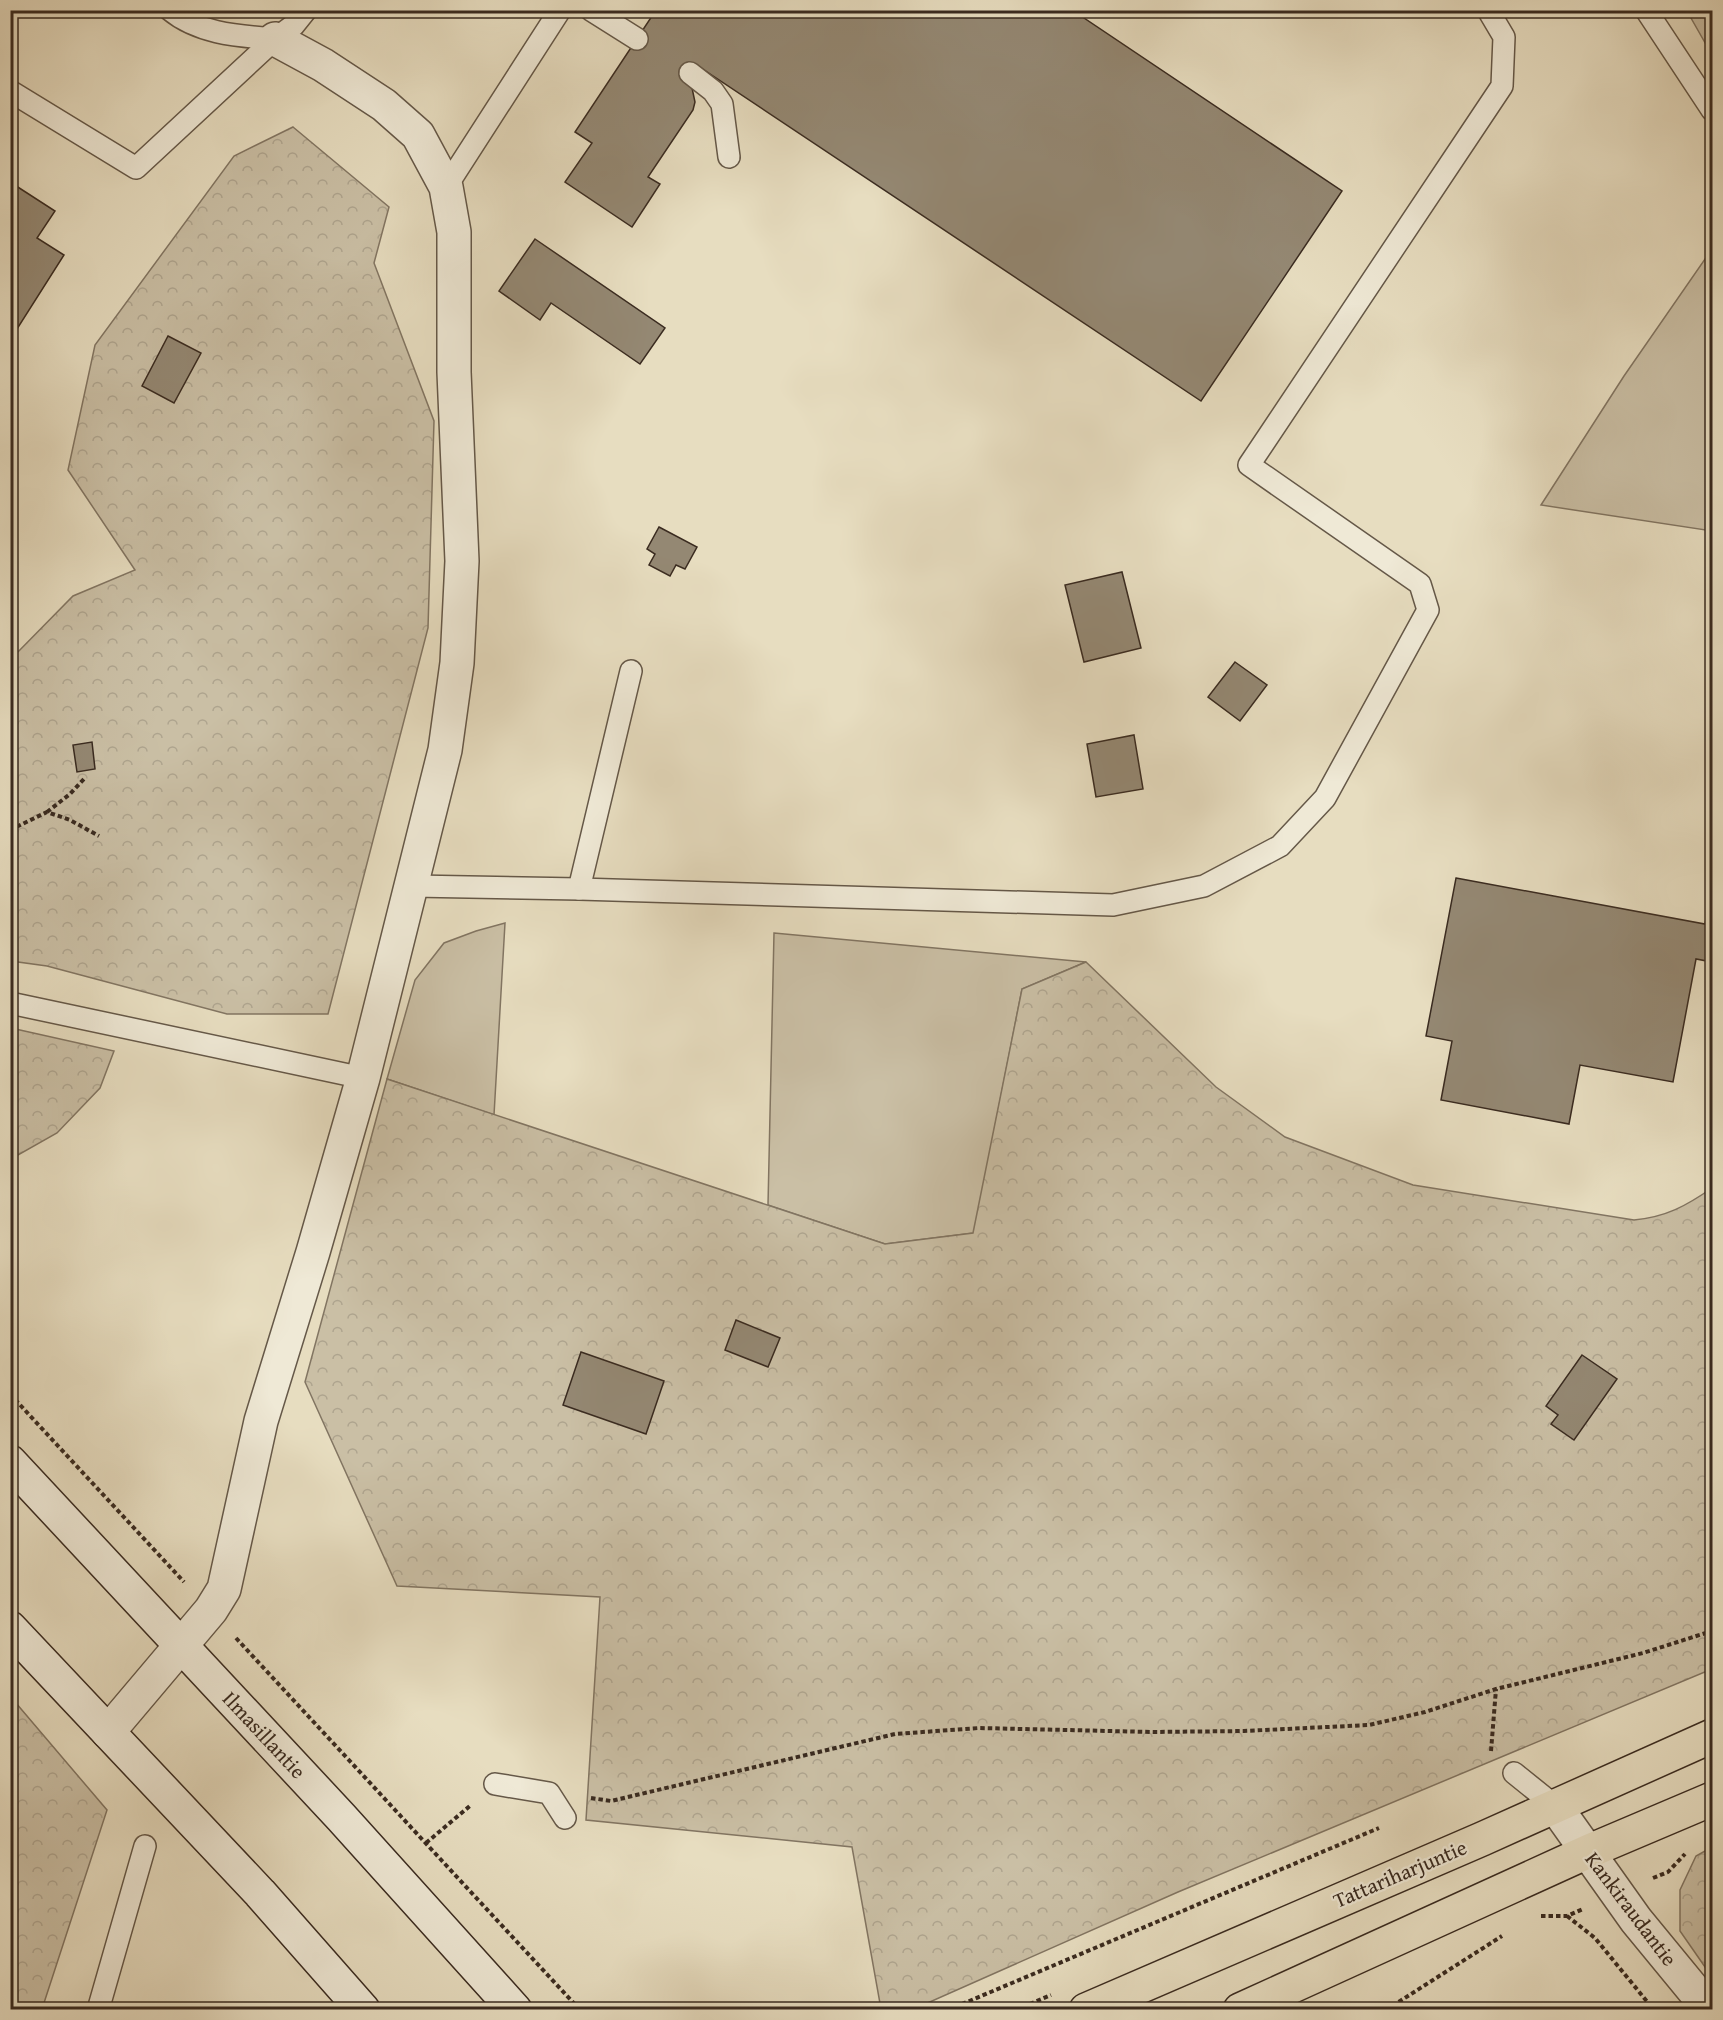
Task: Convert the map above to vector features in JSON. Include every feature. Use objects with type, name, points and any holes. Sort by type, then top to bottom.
[{"type":"main road","name":"Tattariharjuntie","points":[[1086,2010],[1713,1736]]},
{"type":"main road","points":[[1240,2010],[1587,1852],[1713,1799]]},
{"type":"street","points":[[108,1732],[182,1646],[211,1610],[224,1589],[261,1421],[363,1078],[413,886],[445,750],[457,652],[462,561],[454,372],[454,232],[446,187],[418,135],[384,105],[323,65],[275,39]]},
{"type":"street","name":"Ilmasillantie","points":[[10,1462],[515,2010]]},
{"type":"street","points":[[10,1628],[260,1893],[363,2010]]},
{"type":"street","name":"Kankiraudantie","points":[[1555,1806],[1636,1920],[1710,2010]]},
{"type":"lane","points":[[170,10],[197,27],[222,33],[275,39]]},
{"type":"lane","points":[[10,91],[136,168],[275,39],[294,26],[306,10]]},
{"type":"lane","points":[[446,187],[560,10]]},
{"type":"lane","points":[[591,10],[637,39]]},
{"type":"lane","points":[[413,886],[1113,905],[1204,886],[1280,846],[1325,798],[1428,610],[1420,584],[1249,465],[1502,86],[1504,37],[1488,10]]},
{"type":"lane","points":[[1646,10],[1713,110]]},
{"type":"lane","points":[[690,73],[713,91],[722,104],[729,157]]},
{"type":"lane","points":[[579,889],[631,671]]},
{"type":"lane","points":[[10,1003],[363,1078]]},
{"type":"lane","points":[[1514,1773],[1555,1806]]},
{"type":"lane","points":[[495,1784],[549,1793],[565,1818]]},
{"type":"lane","points":[[98,2010],[145,1846]]},
{"type":"path","points":[[10,830],[47,812],[70,794],[84,779]]},
{"type":"path","points":[[47,812],[70,820],[99,836]]},
{"type":"path","points":[[10,1394],[580,2010]]},
{"type":"path","points":[[611,1801],[895,1734],[979,1728],[1153,1732],[1244,1731],[1369,1725],[1425,1712],[1496,1689],[1643,1653],[1713,1631]]},
{"type":"path","points":[[1496,1689],[1491,1753],[1514,1773]]},
{"type":"path","points":[[426,1843],[495,1784]]},
{"type":"path","points":[[948,2010],[1379,1828]]},
{"type":"path","points":[[1567,1916],[1595,1938],[1654,2010]]},
{"type":"path","points":[[1386,2010],[1504,1934]]},
{"type":"green space","points":[[1687,11],[1712,11],[1712,55]]},
{"type":"green space","points":[[293,127],[389,207],[374,263],[434,421],[428,628],[328,1014],[227,1014],[47,966],[11,961],[11,659],[73,596],[135,570],[68,470],[95,345],[234,156]]},
{"type":"green space","points":[[1712,249],[1712,531],[1541,505],[1624,376]]},
{"type":"green space","points":[[505,923],[494,1115],[387,1079],[415,980],[444,943]]},
{"type":"green space","points":[[774,933],[1086,962],[1022,989],[974,1233],[885,1244],[768,1205]]},
{"type":"green space","points":[[1086,962],[1216,1087],[1285,1137],[1413,1185],[1634,1220],[1675,1210],[1712,1188],[1712,1669],[1178,1892],[914,2009],[881,2009],[852,1847],[586,1820],[600,1597],[397,1586],[305,1382],[387,1079],[885,1244],[973,1233],[1022,989]]},
{"type":"green space","points":[[11,1028],[114,1051],[100,1088],[57,1133],[11,1159]]},
{"type":"green space","points":[[10,1696],[107,1810],[42,2009],[25,2009],[11,2003]]},
{"type":"green space","points":[[1712,1847],[1712,1977],[1680,1931],[1680,1890],[1696,1856]]},
{"type":"building","points":[[656,10],[1072,10],[1342,191],[1201,401],[695,64],[692,88],[695,102],[693,110],[648,177],[660,184],[632,227],[565,182],[592,143],[575,132]]},
{"type":"building","points":[[10,182],[55,211],[37,238],[64,255],[17,329],[10,325]]},
{"type":"building","points":[[535,239],[665,328],[640,364],[551,303],[540,320],[499,291]]},
{"type":"building","points":[[168,336],[201,353],[174,403],[142,386]]},
{"type":"building","points":[[659,527],[697,547],[685,569],[676,565],[670,576],[649,565],[655,554],[647,549]]},
{"type":"building","points":[[1122,572],[1141,648],[1084,662],[1065,585]]},
{"type":"building","points":[[1235,662],[1267,685],[1240,721],[1208,697]]},
{"type":"building","points":[[1134,735],[1143,789],[1096,797],[1087,744]]},
{"type":"building","points":[[92,742],[95,769],[77,772],[73,745]]},
{"type":"building","points":[[1456,878],[1705,924],[1710,894],[1712,895],[1712,962],[1696,959],[1673,1082],[1580,1065],[1569,1124],[1441,1100],[1452,1041],[1426,1036]]},
{"type":"building","points":[[736,1320],[780,1338],[768,1367],[725,1350]]},
{"type":"building","points":[[581,1352],[664,1381],[646,1434],[563,1405]]},
{"type":"building","points":[[1582,1355],[1617,1379],[1574,1440],[1551,1424],[1558,1415],[1546,1406]]}]
